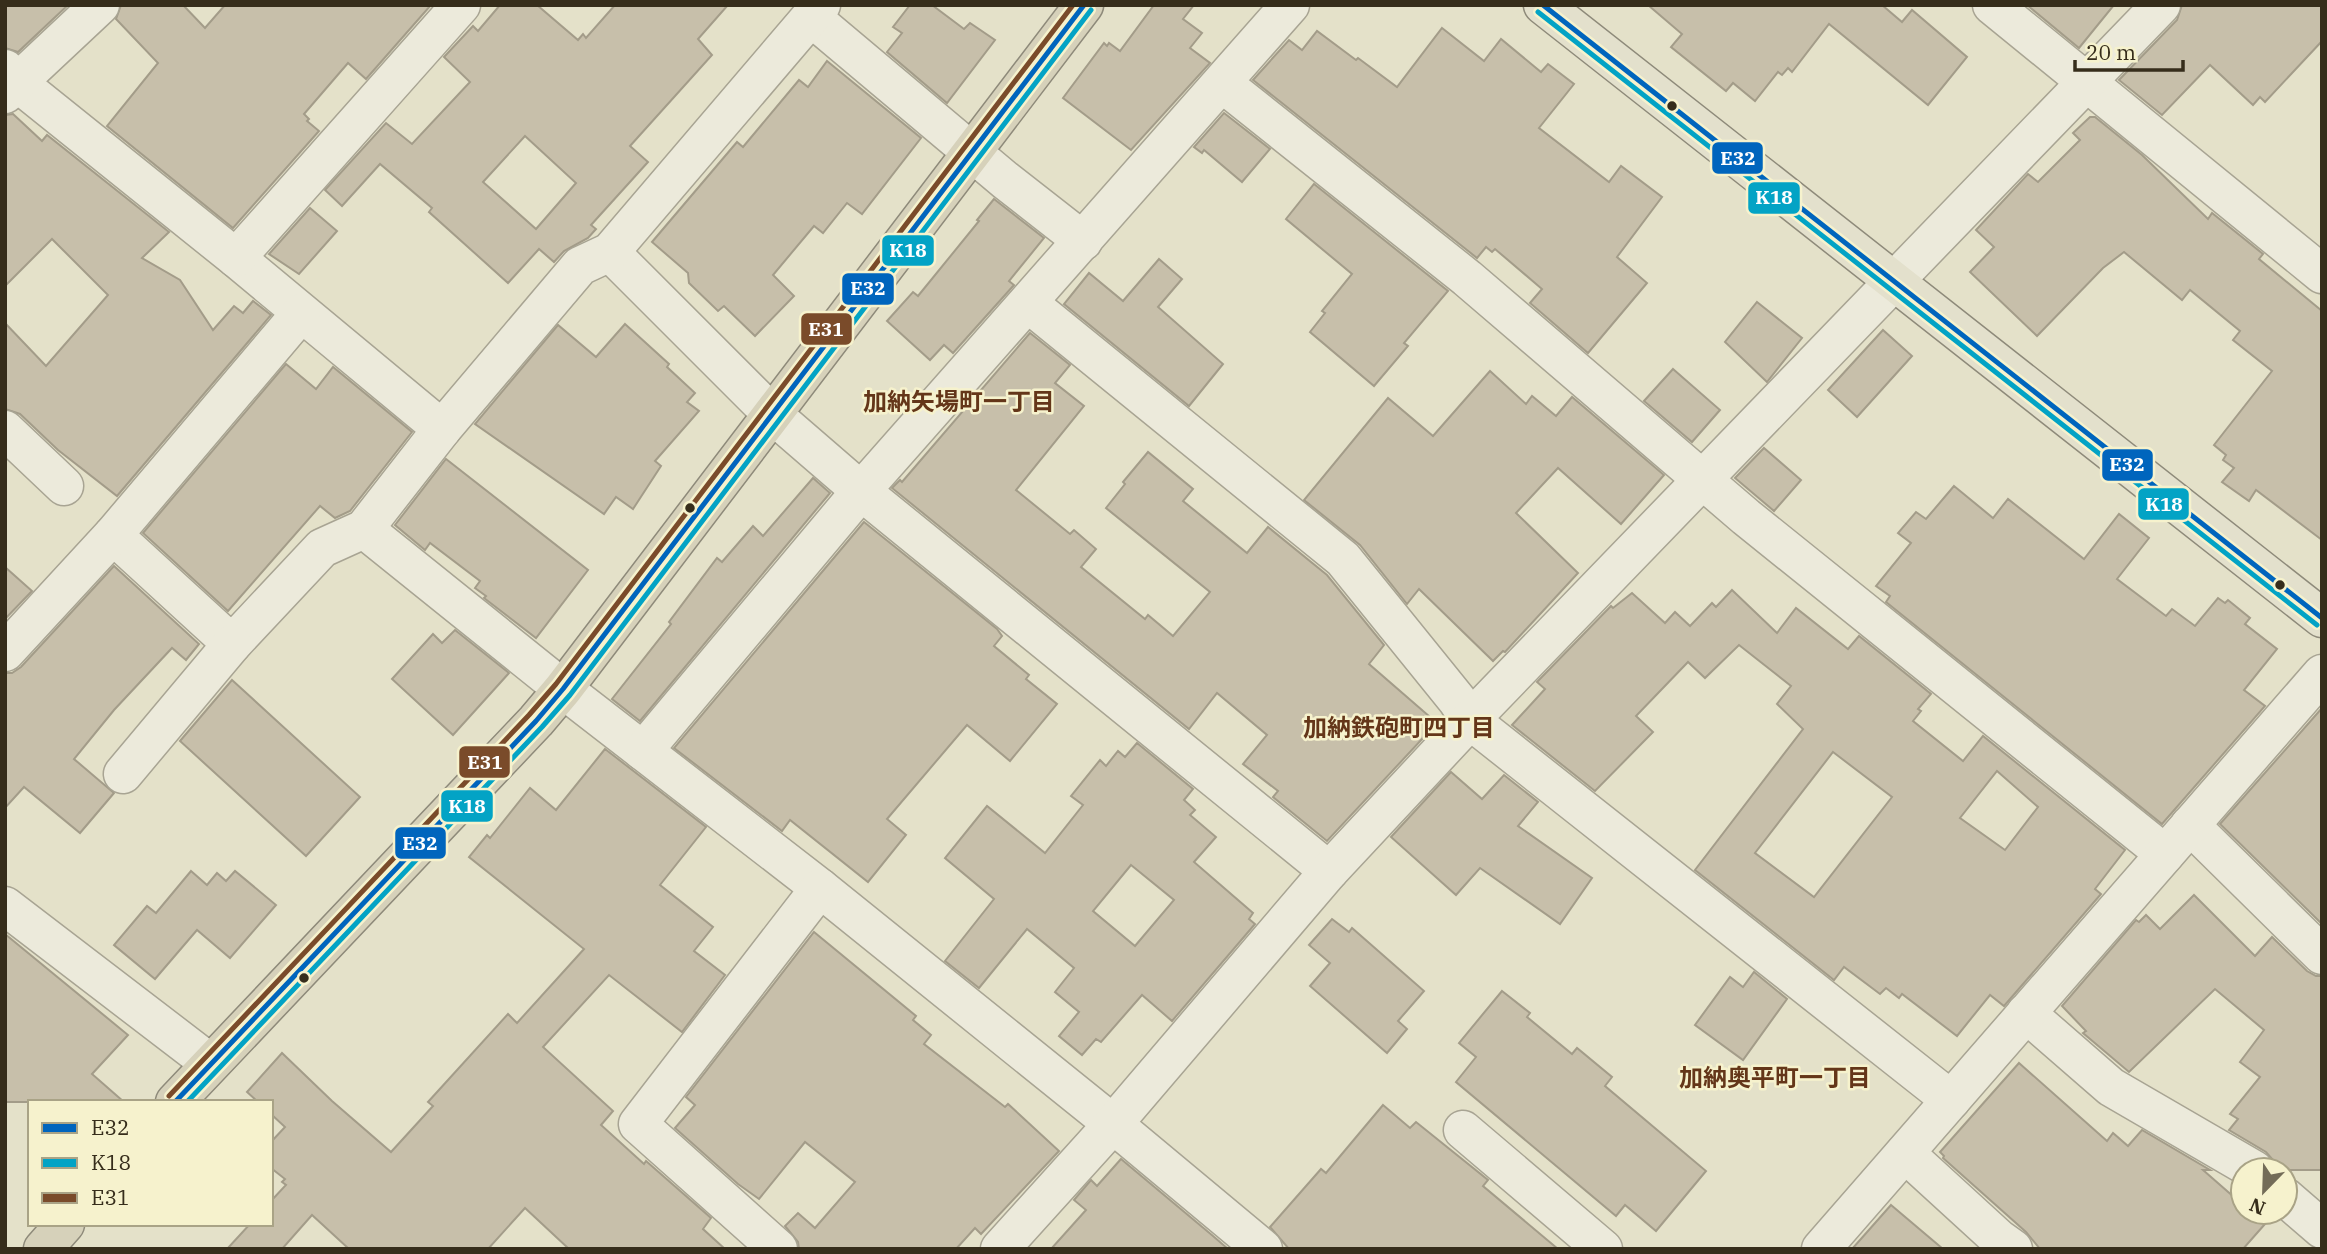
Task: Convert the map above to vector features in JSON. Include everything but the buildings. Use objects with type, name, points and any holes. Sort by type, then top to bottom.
[{"type":"highway","points":[[178,1100],[536,721],[563,689],[1084,5]]},
{"type":"highway","points":[[43,1249],[63,1226]]},
{"type":"main road","points":[[1543,5],[2322,618]]},
{"type":"street","points":[[100,5],[9,82],[236,258],[442,429]]},
{"type":"street","points":[[236,258],[461,5]]},
{"type":"street","points":[[643,751],[861,491],[1290,5]]},
{"type":"street","points":[[1992,5],[2322,274]]},
{"type":"street","points":[[1000,1249],[1113,1124],[1329,871],[1470,720],[2161,5]]},
{"type":"street","points":[[122,774],[232,644],[321,548],[364,529],[442,429],[580,266],[610,251],[816,11],[972,153],[1083,241]]},
{"type":"street","points":[[1222,83],[1467,278],[1746,517],[2165,854]]},
{"type":"street","points":[[610,251],[772,414],[861,491],[1329,871]]},
{"type":"street","points":[[1028,303],[1343,559],[1457,699],[1470,720],[1951,1100]]},
{"type":"street","points":[[5,652],[113,536],[301,313]]},
{"type":"street","points":[[5,430],[64,486]]},
{"type":"street","points":[[364,529],[563,689],[820,888],[1113,1124],[1263,1249]]},
{"type":"street","points":[[113,536],[232,644]]},
{"type":"street","points":[[1821,1249],[2322,674]]},
{"type":"street","points":[[2190,825],[2322,955]]},
{"type":"street","points":[[778,1249],[638,1124],[820,888]]},
{"type":"street","points":[[5,906],[210,1063]]},
{"type":"street","points":[[2026,1013],[2111,1087],[2229,1156]]},
{"type":"street","points":[[1463,1130],[1603,1249]]},
{"type":"street","points":[[1905,1153],[1998,1239],[2013,1249]]},
{"type":"street","points":[[2299,1209],[2322,1229]]},
{"type":"transit line","name":"E31","points":[[169,1096],[556,684],[1073,5]]},
{"type":"transit line","name":"E32","points":[[177,1100],[536,721],[563,689],[1084,5]]},
{"type":"transit line","name":"E32","points":[[1543,5],[2322,618]]},
{"type":"transit line","name":"K18","points":[[189,1100],[570,695],[1091,10]]},
{"type":"transit line","name":"K18","points":[[1538,12],[2317,625]]},
{"type":"district","name":"加納矢場町一丁目","points":[[959,402]]},
{"type":"district","name":"加納鉄砲町四丁目","points":[[1399,728]]},
{"type":"district","name":"加納奥平町一丁目","points":[[1775,1078]]}]
